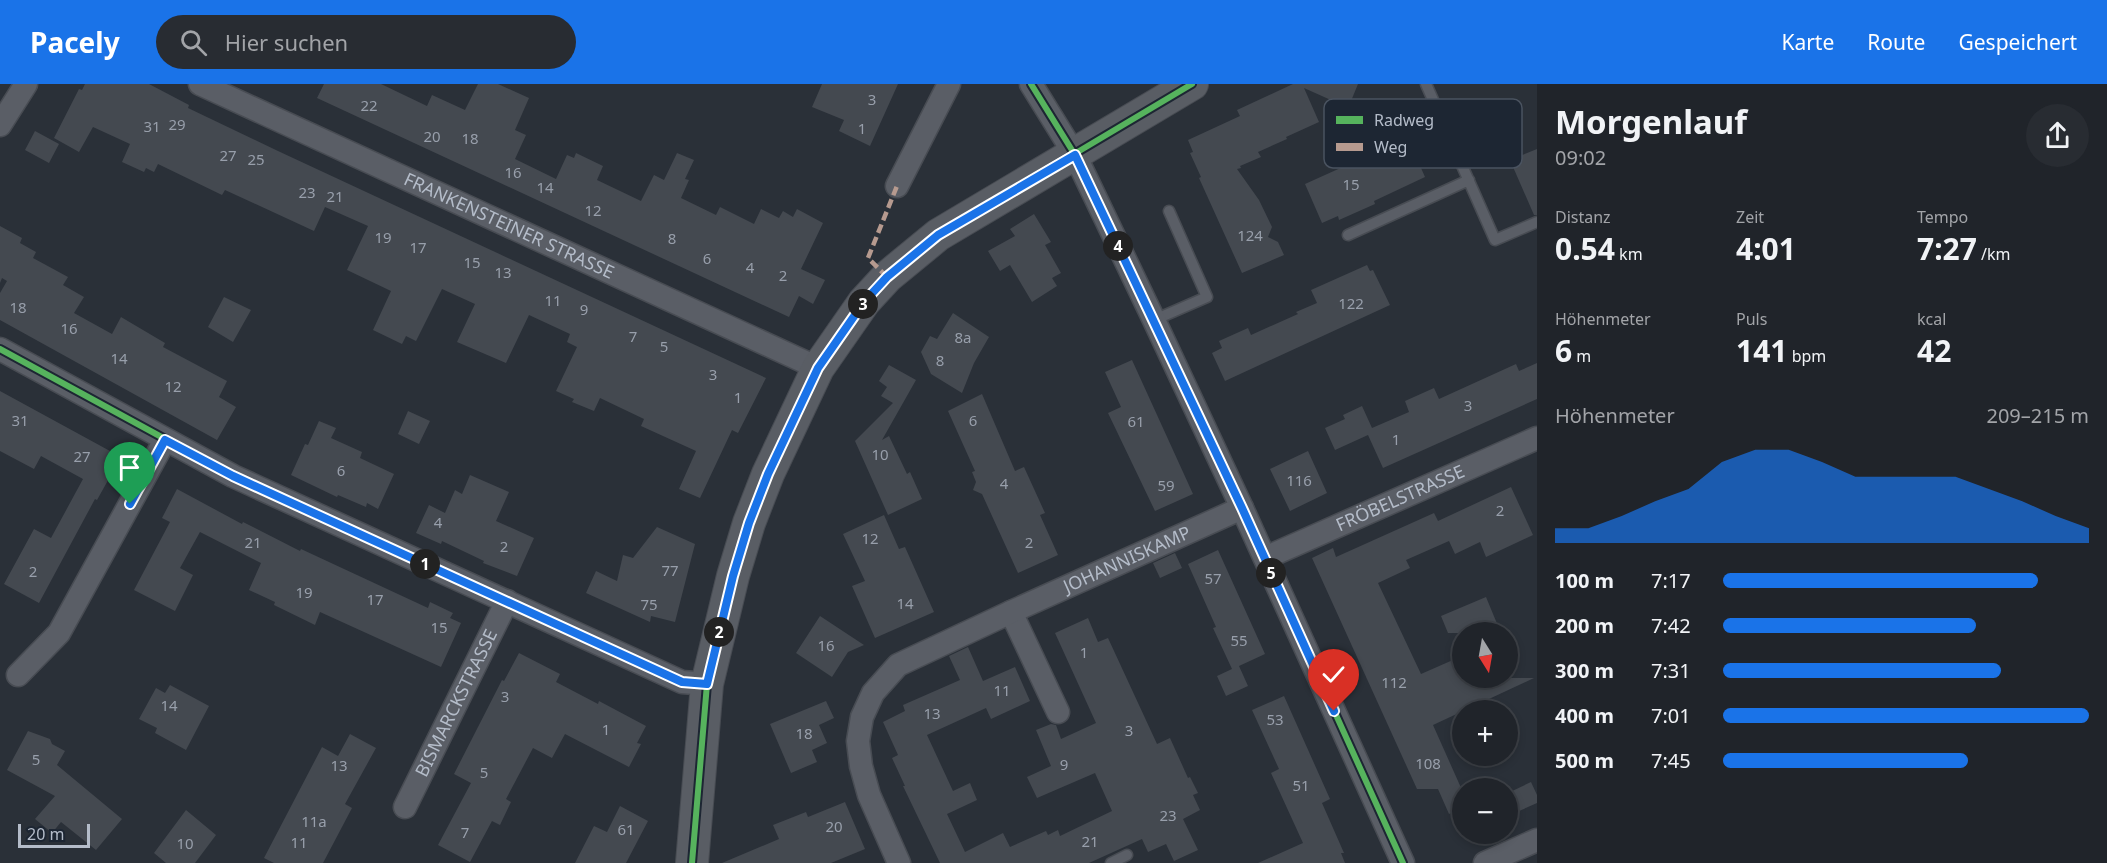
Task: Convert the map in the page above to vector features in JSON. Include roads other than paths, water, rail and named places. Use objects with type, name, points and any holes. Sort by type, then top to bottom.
[{"type":"street","points":[[0,125],[26,84]]},
{"type":"street","name":"FRANKENSTEINER STRASSE","points":[[200,84],[818,368]]},
{"type":"street","points":[[897,186],[949,84]]},
{"type":"street","points":[[1031,84],[1075,155],[1154,320],[1403,863]]},
{"type":"street","points":[[692,863],[707,684],[733,576],[749,523],[768,474],[818,368],[864,302],[887,277],[938,235],[1192,84]]},
{"type":"street","points":[[0,349],[233,476],[682,682],[707,684]]},
{"type":"street","name":"FRÖBELSTRASSE","points":[[1265,558],[1537,438]]},
{"type":"street","points":[[18,675],[59,633],[165,440]]},
{"type":"street","name":"JOHANNISKAMP","points":[[895,862],[868,795],[858,741],[862,717],[873,693],[898,665],[1242,508]]},
{"type":"street","name":"BISMARCKSTRASSE","points":[[405,807],[507,601]]},
{"type":"street","points":[[1011,612],[1058,712]]},
{"type":"street","points":[[1485,863],[1537,840]]},
{"type":"lane","points":[[1426,84],[1433,99]]},
{"type":"lane","points":[[1464,168],[1495,240],[1537,222]]},
{"type":"lane","points":[[1348,235],[1469,180]]},
{"type":"lane","points":[[1154,320],[1207,297],[1169,211]]},
{"type":"lane","points":[[1111,863],[1127,855]]}]
